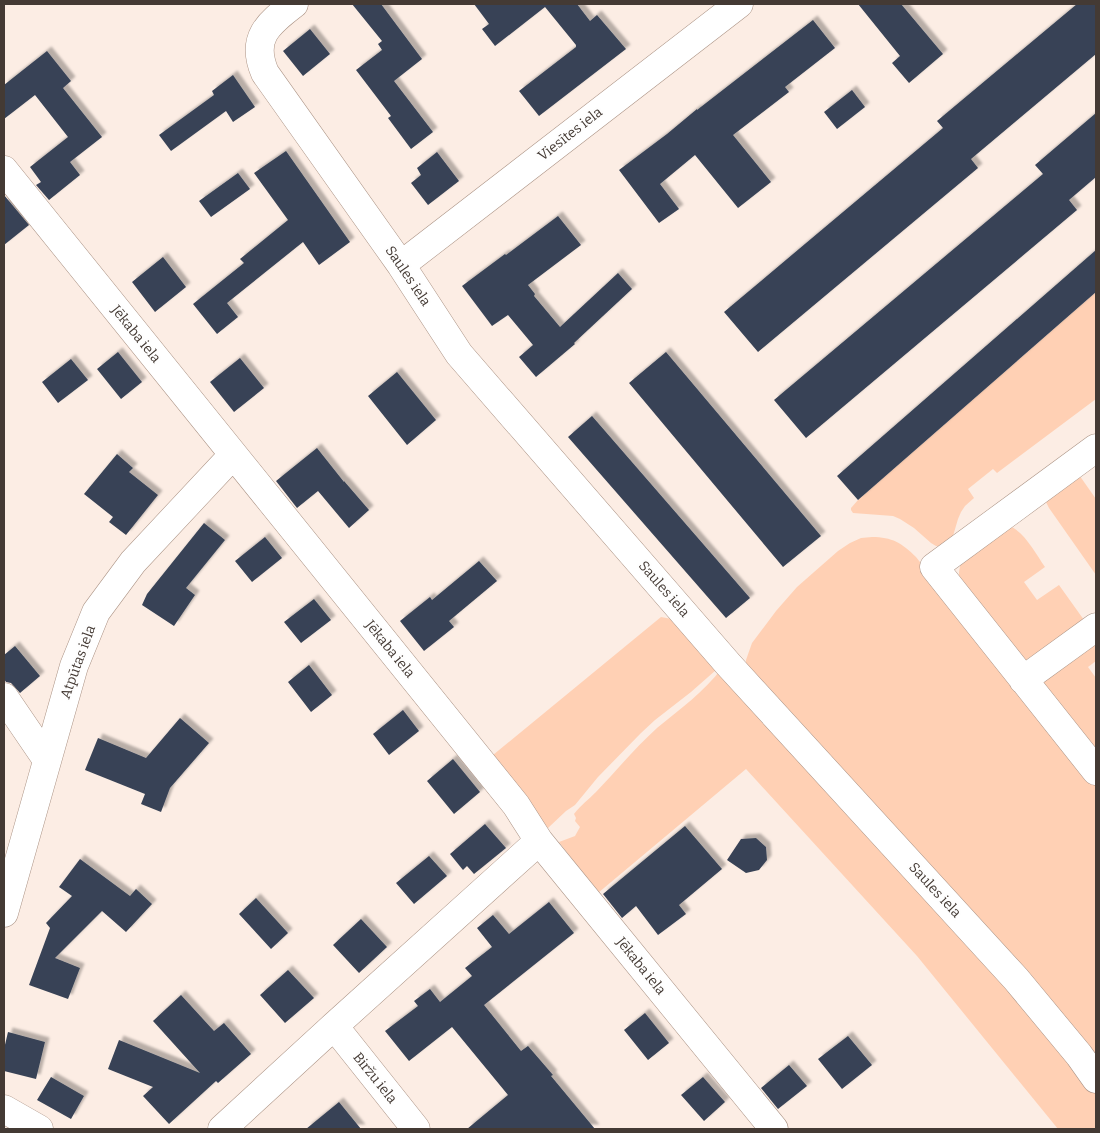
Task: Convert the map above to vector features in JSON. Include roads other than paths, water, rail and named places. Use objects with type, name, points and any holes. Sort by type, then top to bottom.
[{"type":"street","name":"Saules iela","points":[[294,4],[273,20],[262,38],[259,48],[260,61],[265,73],[401,265],[460,354],[728,664],[1016,979],[1096,1079]]},
{"type":"street","name":"Viesītes iela","points":[[401,265],[739,4]]},
{"type":"street","name":"Jēkaba iela","points":[[4,170],[516,804],[539,841],[774,1129]]},
{"type":"street","points":[[1096,448],[934,566],[1096,772]]},
{"type":"street","name":"Atpūtas iela","points":[[4,914],[74,666],[96,612],[133,562],[233,455]]},
{"type":"street","points":[[1023,680],[1096,627]]},
{"type":"street","points":[[4,697],[47,760]]},
{"type":"street","points":[[222,1129],[539,841]]},
{"type":"street","name":"Biržu iela","points":[[334,1026],[416,1129]]},
{"type":"street","points":[[4,1109],[39,1129]]}]
